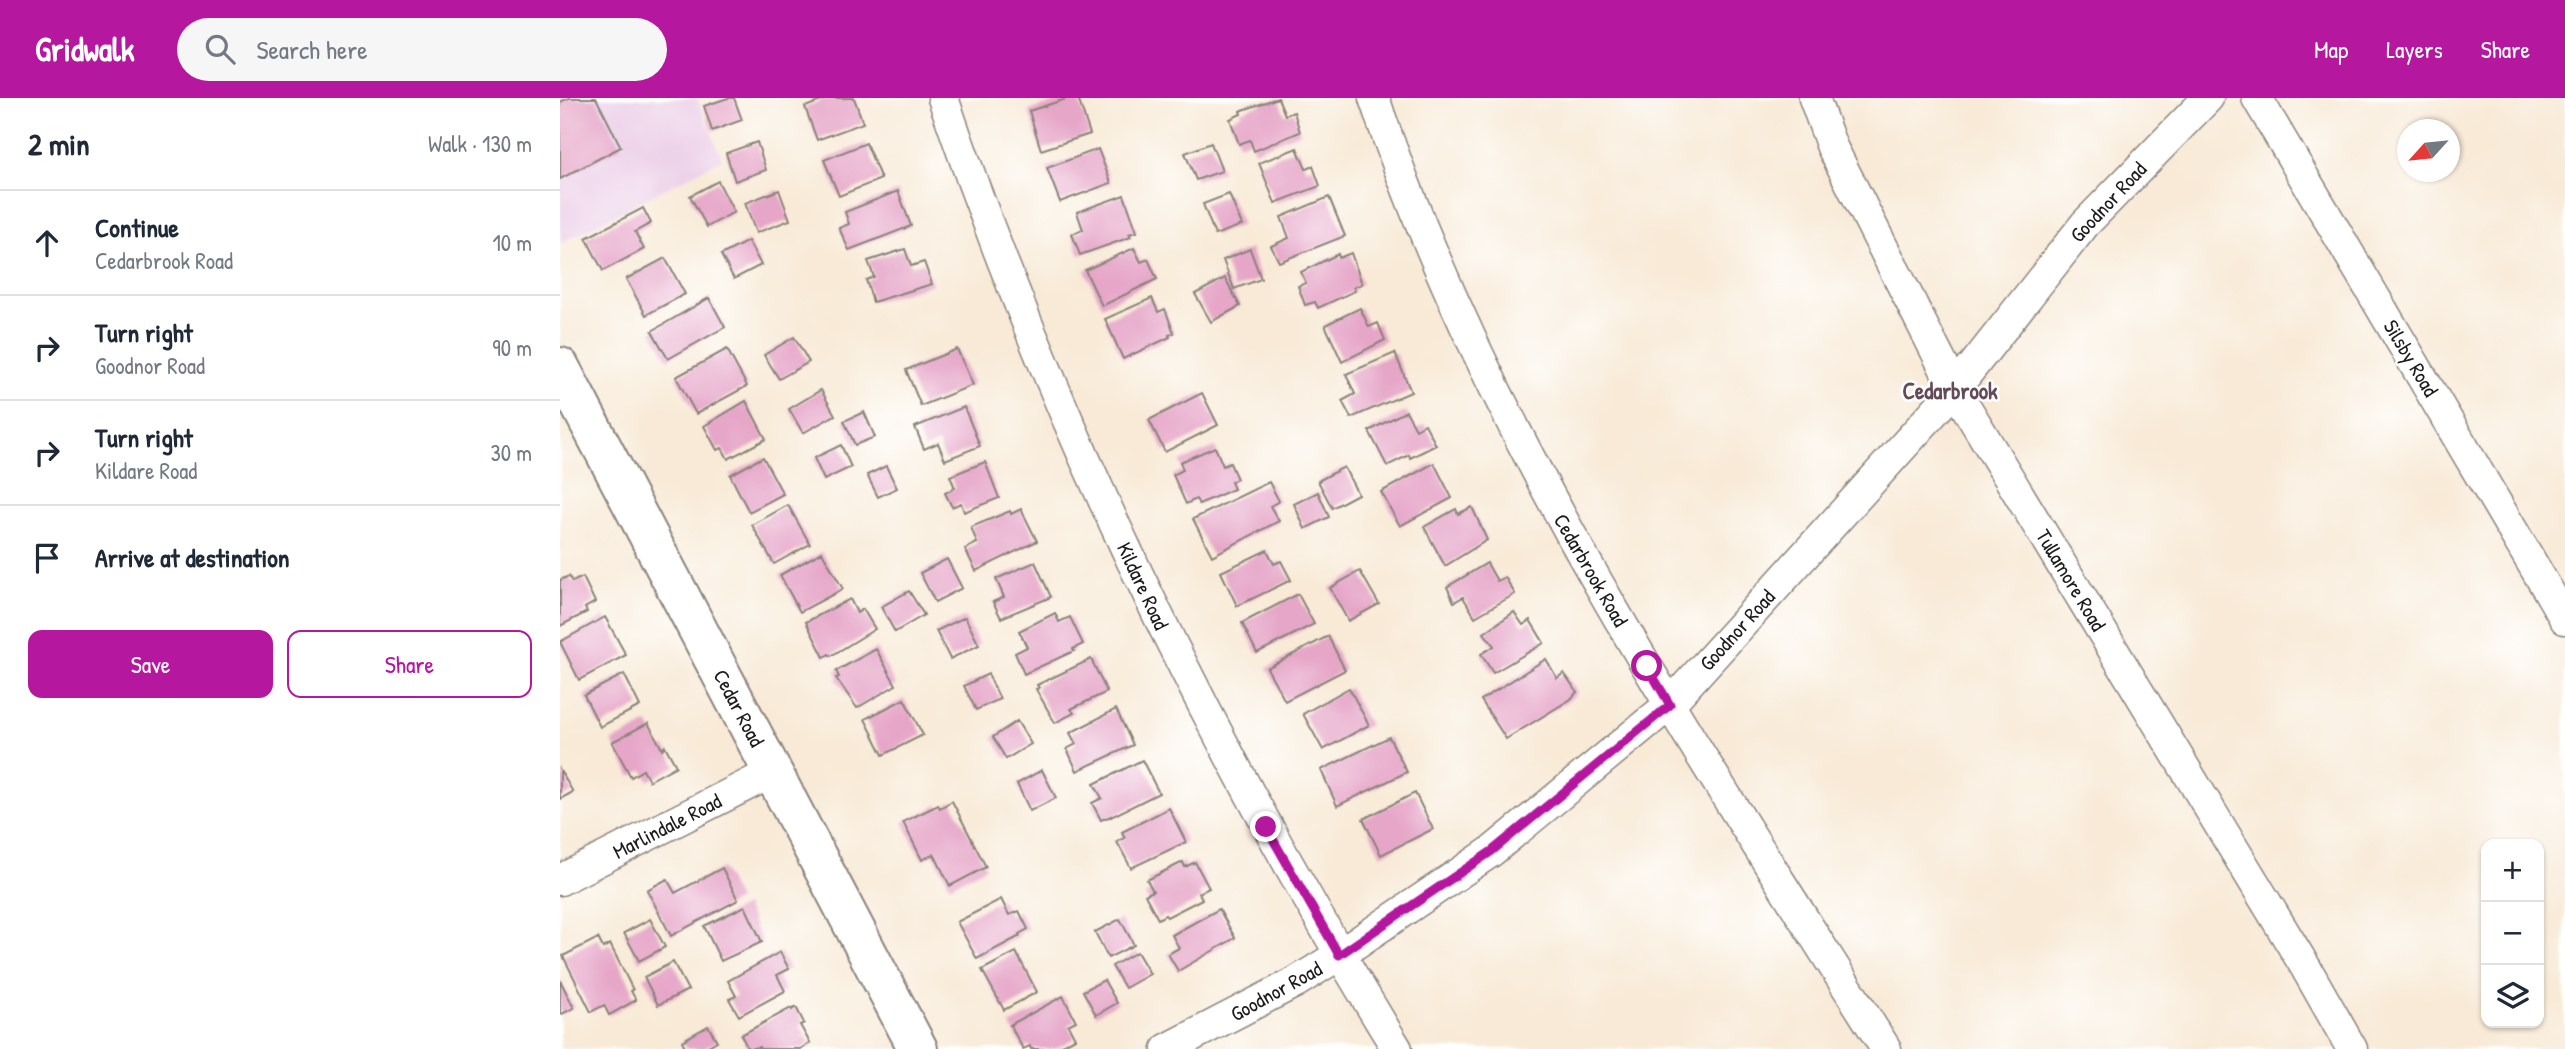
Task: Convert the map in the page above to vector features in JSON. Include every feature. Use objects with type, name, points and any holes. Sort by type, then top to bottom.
[{"type":"main road","name":"Cedar Road","points":[[564,384],[773,772],[918,1049]]},
{"type":"street","name":"Kildare Road","points":[[943,98],[1041,360],[1098,491],[1181,665],[1266,827],[1339,955],[1397,1049]]},
{"type":"street","name":"Cedarbrook Road","points":[[1374,98],[1438,267],[1553,505],[1670,705],[1886,1049]]},
{"type":"street","name":"Tullamore Road","points":[[1814,98],[1832,147],[1955,389],[2306,968],[2352,1049]]},
{"type":"street","name":"Goodnor Road","points":[[1167,1049],[1296,982],[1492,851],[1670,705],[1955,389],[2085,224],[2208,98]]},
{"type":"street","name":"Silsby Road","points":[[2257,98],[2565,619]]},
{"type":"street","name":"Marlindale Road","points":[[560,880],[773,772]]},
{"type":"shaded area","points":[[560,98],[697,98],[722,159],[560,243]]},
{"type":"building","points":[[569,98],[596,98],[621,147],[560,179],[560,102]]},
{"type":"building","points":[[734,98],[742,120],[712,131],[704,106]]},
{"type":"building","points":[[829,98],[854,98],[863,123],[817,140],[805,107]]},
{"type":"building","points":[[1069,98],[1078,98],[1090,134],[1041,150],[1029,111]]},
{"type":"building","points":[[1278,98],[1285,115],[1294,112],[1300,132],[1254,151],[1250,140],[1239,144],[1230,119],[1241,114],[1240,111]]},
{"type":"building","points":[[757,142],[766,170],[735,181],[726,153]]},
{"type":"building","points":[[866,143],[881,179],[839,196],[824,160]]},
{"type":"building","points":[[1211,143],[1222,171],[1196,180],[1185,153]]},
{"type":"building","points":[[1297,148],[1306,169],[1313,166],[1320,186],[1275,203],[1259,163]]},
{"type":"building","points":[[1098,149],[1111,183],[1060,202],[1047,168]]},
{"type":"building","points":[[718,181],[734,212],[707,227],[690,196]]},
{"type":"building","points":[[779,190],[790,220],[756,233],[745,203]]},
{"type":"building","points":[[898,191],[911,226],[849,250],[839,228],[849,224],[845,212]]},
{"type":"building","points":[[1229,194],[1242,225],[1215,235],[1203,204]]},
{"type":"building","points":[[1124,195],[1137,232],[1129,234],[1131,237],[1080,255],[1072,234],[1083,230],[1077,212]]},
{"type":"building","points":[[1329,197],[1345,236],[1279,262],[1271,246],[1289,238],[1281,217]]},
{"type":"building","points":[[643,208],[651,223],[635,232],[644,249],[603,271],[586,238]]},
{"type":"building","points":[[748,241],[761,265],[734,279],[721,255]]},
{"type":"building","points":[[1134,248],[1141,262],[1148,259],[1157,279],[1102,306],[1085,270]]},
{"type":"building","points":[[905,249],[911,266],[924,262],[932,284],[873,302],[866,280],[874,277],[868,261]]},
{"type":"building","points":[[1250,249],[1261,279],[1234,289],[1223,260]]},
{"type":"building","points":[[1351,253],[1362,284],[1354,287],[1355,291],[1318,308],[1315,302],[1305,305],[1298,286],[1306,283],[1301,272],[1338,254],[1339,258]]},
{"type":"building","points":[[665,258],[685,294],[646,315],[626,279]]},
{"type":"building","points":[[1225,278],[1240,306],[1211,322],[1195,294]]},
{"type":"building","points":[[709,298],[725,327],[668,359],[652,331]]},
{"type":"building","points":[[1152,298],[1158,312],[1165,309],[1174,333],[1123,359],[1105,319]]},
{"type":"building","points":[[1360,308],[1369,327],[1378,323],[1385,340],[1342,362],[1325,325]]},
{"type":"building","points":[[794,337],[809,362],[779,379],[764,355]]},
{"type":"building","points":[[727,349],[747,386],[696,414],[676,377]]},
{"type":"building","points":[[957,349],[973,385],[921,406],[906,370]]},
{"type":"building","points":[[1395,353],[1411,392],[1351,418],[1342,401],[1355,394],[1346,374]]},
{"type":"building","points":[[821,390],[835,415],[803,433],[789,409]]},
{"type":"building","points":[[1202,393],[1218,425],[1165,452],[1149,420]]},
{"type":"building","points":[[746,401],[766,439],[728,459],[722,448],[717,450],[704,426]]},
{"type":"building","points":[[964,407],[980,446],[945,460],[938,443],[924,449],[915,427]]},
{"type":"building","points":[[1406,411],[1416,429],[1425,424],[1436,445],[1387,466],[1369,431]]},
{"type":"building","points":[[864,412],[875,437],[855,445],[844,421]]},
{"type":"building","points":[[841,445],[851,467],[824,480],[814,458]]},
{"type":"building","points":[[1215,447],[1223,466],[1230,463],[1237,479],[1231,482],[1234,489],[1199,504],[1196,499],[1186,504],[1173,475],[1183,470],[1180,462]]},
{"type":"building","points":[[763,457],[783,494],[749,512],[730,475]]},
{"type":"building","points":[[985,462],[999,498],[964,512],[961,503],[952,507],[945,493],[955,488],[950,476]]},
{"type":"building","points":[[1434,463],[1452,498],[1400,526],[1381,492]]},
{"type":"building","points":[[886,466],[897,488],[878,497],[867,475]]},
{"type":"building","points":[[1344,467],[1358,494],[1332,508],[1318,481]]},
{"type":"building","points":[[1269,482],[1279,501],[1270,506],[1279,521],[1212,556],[1193,519]]},
{"type":"building","points":[[1318,492],[1329,517],[1305,529],[1294,504]]},
{"type":"building","points":[[788,505],[810,544],[774,564],[752,525]]},
{"type":"building","points":[[1472,507],[1487,540],[1445,566],[1424,527],[1456,509],[1458,514]]},
{"type":"building","points":[[1021,509],[1037,541],[976,571],[965,549],[977,543],[971,527]]},
{"type":"building","points":[[1267,550],[1274,564],[1281,561],[1291,580],[1237,606],[1221,572]]},
{"type":"building","points":[[822,552],[843,589],[800,612],[780,575]]},
{"type":"building","points":[[947,559],[962,588],[935,602],[920,573]]},
{"type":"building","points":[[1035,562],[1051,597],[1001,618],[993,602],[1004,597],[996,579]]},
{"type":"building","points":[[1487,563],[1497,581],[1505,577],[1515,594],[1475,617],[1463,597],[1454,602],[1447,587]]},
{"type":"building","points":[[1360,571],[1379,604],[1348,621],[1330,588]]},
{"type":"building","points":[[569,576],[572,582],[583,577],[595,602],[585,608],[587,612],[560,626],[560,580]]},
{"type":"building","points":[[909,591],[924,615],[895,632],[881,607]]},
{"type":"building","points":[[1298,594],[1314,624],[1257,653],[1242,623]]},
{"type":"building","points":[[850,599],[857,613],[863,609],[875,629],[831,656],[829,654],[824,657],[806,622]]},
{"type":"building","points":[[1514,612],[1523,625],[1530,620],[1544,643],[1493,673],[1481,654],[1494,646],[1484,633]]},
{"type":"building","points":[[1055,613],[1059,622],[1070,617],[1083,644],[1073,649],[1074,651],[1024,674],[1015,653],[1027,647],[1019,631]]},
{"type":"building","points":[[605,617],[626,655],[579,680],[560,642]]},
{"type":"building","points":[[965,617],[979,645],[950,659],[936,631]]},
{"type":"building","points":[[1328,636],[1345,670],[1285,701],[1267,668]]},
{"type":"building","points":[[876,649],[896,685],[857,708],[836,678],[839,677],[836,671]]},
{"type":"building","points":[[1091,659],[1107,692],[1071,709],[1074,713],[1055,723],[1036,689],[1039,688],[1037,685]]},
{"type":"building","points":[[1546,659],[1557,678],[1564,673],[1577,692],[1571,699],[1506,739],[1481,700]]},
{"type":"building","points":[[624,674],[640,706],[600,727],[584,695]]},
{"type":"building","points":[[988,674],[1000,699],[976,710],[964,686]]},
{"type":"building","points":[[1349,688],[1369,725],[1323,750],[1303,714]]},
{"type":"building","points":[[904,699],[923,735],[883,755],[865,719]]},
{"type":"building","points":[[1116,709],[1133,745],[1077,771],[1067,749],[1076,744],[1070,733]]},
{"type":"building","points":[[1017,721],[1031,744],[1006,759],[993,737]]},
{"type":"building","points":[[648,723],[662,749],[665,746],[676,766],[649,781],[643,770],[631,777],[612,742]]},
{"type":"building","points":[[1389,737],[1407,772],[1337,806],[1321,770]]},
{"type":"building","points":[[1142,760],[1159,793],[1101,820],[1092,803],[1102,798],[1094,784]]},
{"type":"building","points":[[560,770],[573,792],[560,799]]},
{"type":"building","points":[[1042,770],[1056,798],[1030,811],[1017,784]]},
{"type":"building","points":[[1415,793],[1433,829],[1381,855],[1363,819]]},
{"type":"building","points":[[952,801],[986,867],[950,886],[934,854],[922,860],[903,822]]},
{"type":"building","points":[[1169,808],[1186,842],[1131,868],[1117,842],[1125,838],[1122,832]]},
{"type":"building","points":[[1183,862],[1185,867],[1195,862],[1209,888],[1199,893],[1202,899],[1158,919],[1145,895],[1153,891],[1147,880]]},
{"type":"building","points":[[722,868],[738,900],[671,936],[647,890],[667,879],[675,893]]},
{"type":"building","points":[[1001,899],[1009,915],[1019,911],[1028,929],[977,959],[957,922]]},
{"type":"building","points":[[745,906],[762,942],[721,961],[704,926]]},
{"type":"building","points":[[1219,909],[1235,938],[1178,971],[1168,954],[1179,948],[1172,935]]},
{"type":"building","points":[[650,919],[665,947],[639,961],[624,933]]},
{"type":"building","points":[[1120,919],[1134,945],[1108,958],[1095,932]]},
{"type":"building","points":[[598,938],[603,948],[610,944],[636,1000],[609,1015],[604,1005],[591,1012],[563,956]]},
{"type":"building","points":[[780,952],[789,969],[777,975],[785,991],[739,1016],[729,999],[736,996],[728,981]]},
{"type":"building","points":[[1016,952],[1037,992],[1004,1010],[982,970]]},
{"type":"building","points":[[1137,952],[1150,974],[1125,988],[1112,966]]},
{"type":"building","points":[[673,962],[688,990],[658,1005],[644,977]]},
{"type":"building","points":[[560,980],[574,1008],[560,1015]]},
{"type":"building","points":[[1104,980],[1117,1003],[1096,1015],[1083,991]]},
{"type":"building","points":[[1063,996],[1076,1021],[1068,1025],[1075,1038],[1055,1049],[1031,1049],[1030,1046],[1023,1049],[1010,1025]]},
{"type":"building","points":[[796,1007],[804,1023],[800,1025],[810,1043],[800,1049],[748,1049],[741,1035]]},
{"type":"building","points":[[708,1026],[717,1041],[703,1049],[686,1049],[682,1041]]},
{"type":"district","name":"Cedarbrook","points":[[1950,390]]},
{"type":"route","points":[[1266,827],[1339,955],[1492,851],[1670,705],[1647,666]]}]
